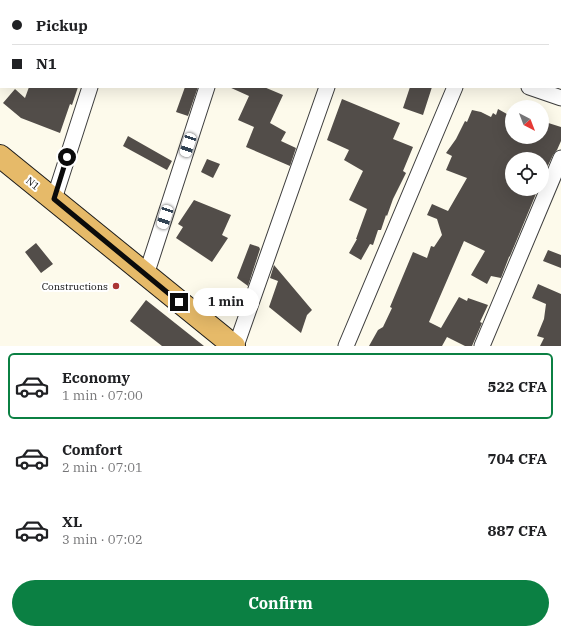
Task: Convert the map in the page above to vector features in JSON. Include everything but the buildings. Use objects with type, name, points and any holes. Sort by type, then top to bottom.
[{"type":"highway","name":"N1","points":[[0,156],[235,346]]},
{"type":"street","points":[[54,199],[90,88]]},
{"type":"street","points":[[146,275],[207,88]]},
{"type":"street","points":[[235,346],[327,88]]},
{"type":"street","points":[[346,346],[454,88]]},
{"type":"street","points":[[532,88],[561,98]]},
{"type":"street","points":[[482,346],[561,158]]},
{"type":"place","name":"Constructions","points":[[116,286]]},
{"type":"route","points":[[67,157],[54,199],[179,302]]}]
